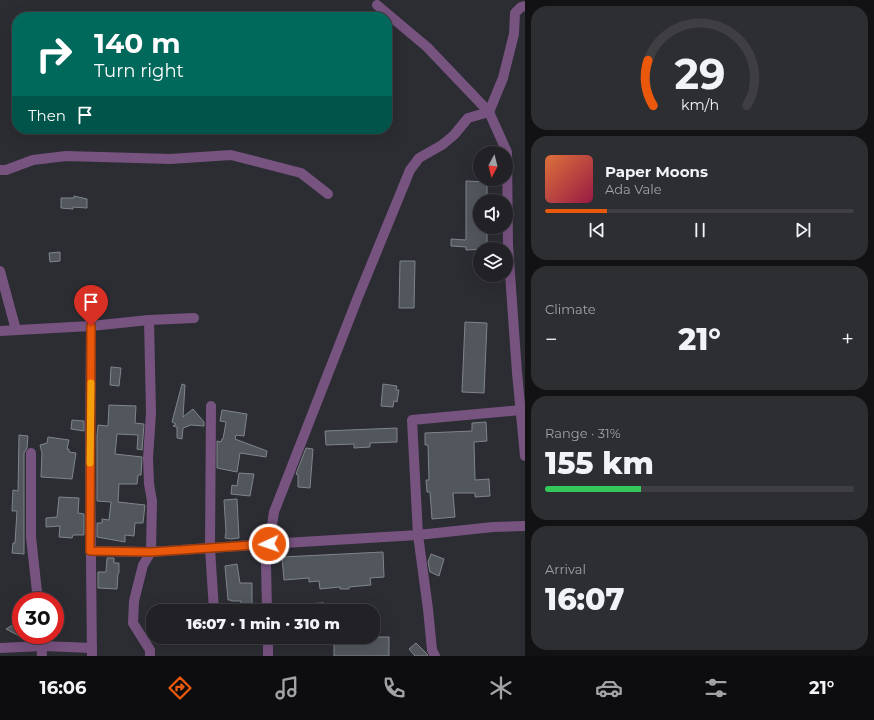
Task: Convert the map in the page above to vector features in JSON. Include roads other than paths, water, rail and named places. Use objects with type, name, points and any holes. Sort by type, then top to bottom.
[{"type":"street","points":[[377,5],[385,12]]},
{"type":"street","points":[[489,112],[503,78],[514,34],[515,13],[521,7],[525,6]]},
{"type":"street","points":[[392,18],[427,47],[489,112],[507,152],[508,245],[525,456]]},
{"type":"street","points":[[267,604],[266,564],[274,512],[355,304],[410,170],[419,158],[442,145],[454,135],[468,118],[489,112]]},
{"type":"street","points":[[0,170],[6,170],[34,160],[66,156],[170,159],[231,156],[301,174],[328,194]]},
{"type":"street","points":[[0,271],[16,330]]},
{"type":"street","points":[[0,331],[194,318]]},
{"type":"street","points":[[149,320],[151,413],[148,458],[149,484],[152,501],[151,552],[143,566],[134,601],[133,623],[150,650],[150,656]]},
{"type":"street","points":[[0,648],[92,652],[90,551],[91,326]]},
{"type":"street","points":[[211,406],[210,548],[214,604]]},
{"type":"street","points":[[435,656],[432,650],[418,535],[412,420],[521,410]]},
{"type":"street","points":[[31,453],[31,537],[37,592]]},
{"type":"street","points":[[284,543],[418,535],[493,527],[525,526]]},
{"type":"street","points":[[90,551],[151,552],[269,544]]},
{"type":"street","points":[[268,644],[268,656]]}]
